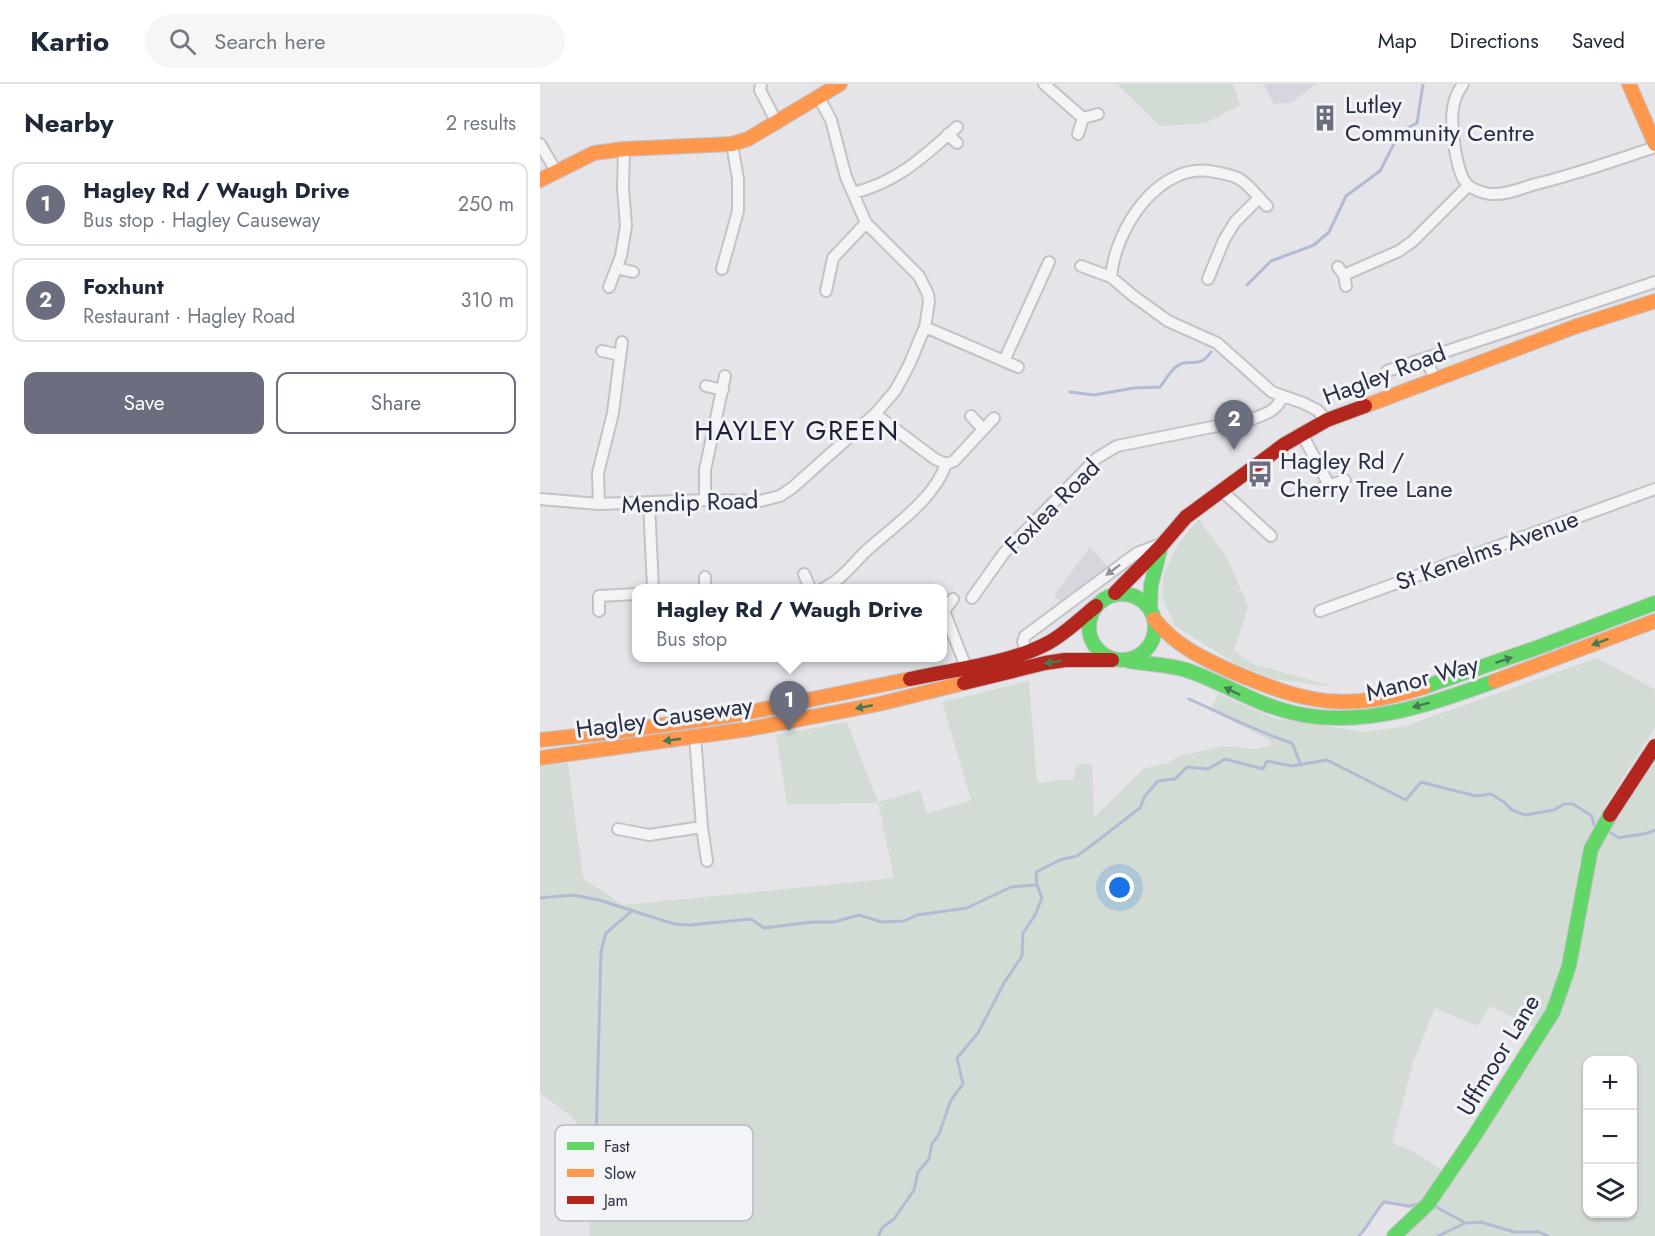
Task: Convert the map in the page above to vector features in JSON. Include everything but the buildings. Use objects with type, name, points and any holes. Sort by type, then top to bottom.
[{"type":"main road","points":[[540,180],[594,153],[624,149],[732,144],[748,139],[840,84]]},
{"type":"main road","points":[[1629,84],[1655,146]]},
{"type":"main road","name":"Hagley Road","points":[[1115,593],[1163,545],[1186,517],[1256,464],[1327,420],[1577,326],[1655,300]]},
{"type":"main road","name":"Hagley Road","points":[[1152,614],[1148,600],[1150,586],[1163,545]]},
{"type":"main road","points":[[1115,593],[1130,593],[1139,598],[1152,614],[1155,635],[1150,648],[1143,655],[1129,662],[1112,660],[1101,652],[1091,639],[1089,630],[1096,606],[1115,593]]},
{"type":"main road","name":"Manor Way","points":[[1152,614],[1164,633],[1180,647],[1208,661],[1270,688],[1304,698],[1331,702],[1380,698],[1442,681],[1520,655],[1655,603]]},
{"type":"main road","name":"Hagley Causeway","points":[[540,740],[745,713],[966,667],[1027,652],[1050,642],[1096,606]]},
{"type":"main road","name":"Manor Way","points":[[1129,662],[1167,665],[1188,670],[1241,695],[1299,714],[1359,718],[1394,713],[1449,698],[1653,623]]},
{"type":"main road","name":"Hagley Causeway","points":[[540,758],[749,729],[879,704],[1045,663],[1065,660],[1112,660]]},
{"type":"main road","name":"Uffmoor Lane","points":[[1394,1236],[1428,1204],[1553,1012],[1569,966],[1591,849],[1602,827],[1655,746]]},
{"type":"street","points":[[761,84],[760,90],[777,123]]},
{"type":"street","points":[[1044,84],[1083,118]]},
{"type":"street","points":[[1463,84],[1456,94],[1453,106],[1452,128],[1456,155],[1468,186],[1491,194],[1507,192],[1582,172],[1655,146]]},
{"type":"street","name":"Mendip Road","points":[[540,499],[599,504],[705,500],[759,501],[780,496],[875,414],[900,384],[925,327],[929,302],[924,284],[866,223],[846,177],[831,120],[818,96]]},
{"type":"street","points":[[1083,118],[1098,114]]},
{"type":"street","points":[[1078,134],[1083,118]]},
{"type":"street","points":[[853,193],[872,188],[913,166],[957,127]]},
{"type":"street","points":[[948,134],[957,143]]},
{"type":"street","points":[[540,144],[556,171]]},
{"type":"street","points":[[722,269],[738,211],[738,179],[732,144]]},
{"type":"street","points":[[609,287],[617,268],[626,226],[623,189],[624,149]]},
{"type":"street","points":[[1111,277],[1112,266],[1132,219],[1143,202],[1170,178],[1194,171],[1210,170],[1242,181],[1263,202],[1235,222],[1224,240],[1208,279]]},
{"type":"street","points":[[1343,276],[1413,241],[1468,186]]},
{"type":"street","points":[[826,291],[833,258],[866,223]]},
{"type":"street","points":[[1004,361],[1049,262]]},
{"type":"street","points":[[1081,266],[1111,277],[1168,321],[1217,343],[1272,392],[1317,410],[1327,420]]},
{"type":"street","points":[[617,268],[633,272]]},
{"type":"street","name":"Hagley Road","points":[[1387,371],[1655,282]]},
{"type":"street","points":[[925,327],[1018,367]]},
{"type":"street","points":[[599,504],[598,473],[613,413],[622,342]]},
{"type":"street","points":[[602,351],[620,355]]},
{"type":"street","points":[[1425,358],[1435,378]]},
{"type":"street","points":[[705,500],[705,470],[725,376]]},
{"type":"street","points":[[706,386],[723,390]]},
{"type":"street","name":"Foxlea Road","points":[[972,598],[1004,553],[1097,458],[1117,446],[1252,419],[1272,411],[1279,405],[1282,397]]},
{"type":"street","points":[[875,414],[935,459],[946,464],[954,461],[994,418]]},
{"type":"street","points":[[971,416],[983,429]]},
{"type":"street","points":[[1302,434],[1324,487],[1345,480]]},
{"type":"street","points":[[830,584],[929,493],[942,475],[946,464]]},
{"type":"street","name":"St Kenelms Avenue","points":[[1320,612],[1655,489]]},
{"type":"street","points":[[1222,490],[1271,536]]},
{"type":"street","points":[[649,503],[653,584]]},
{"type":"street","points":[[1027,652],[1023,642],[1025,636],[1137,553],[1163,545]]},
{"type":"street","points":[[804,574],[808,584]]},
{"type":"street","points":[[705,577],[705,584]]},
{"type":"street","points":[[599,611],[599,596],[632,594]]},
{"type":"street","points":[[947,607],[954,599]]},
{"type":"street","points":[[947,622],[966,667]]},
{"type":"street","points":[[695,736],[702,828],[707,861]]},
{"type":"street","points":[[618,829],[649,835],[702,828]]},
{"type":"shaded area","points":[[1117,84],[1233,84],[1240,105],[1206,123],[1160,126]]},
{"type":"shaded area","points":[[1263,84],[1316,84],[1291,103],[1274,104]]},
{"type":"shaded area","points":[[1199,519],[1229,561],[1248,607],[1234,651],[1253,664],[1336,687],[1274,679],[1238,665],[1175,626],[1163,599],[1163,575],[1179,542]]},
{"type":"shaded area","points":[[1090,547],[1107,566],[1073,595],[1060,601],[1054,595]]},
{"type":"shaded area","points":[[1597,658],[1655,689],[1655,727],[1606,805],[1579,865],[1570,934],[1550,1007],[1537,1029],[1490,1006],[1477,1026],[1435,1008],[1413,1063],[1392,1143],[1409,1149],[1444,1171],[1416,1210],[1384,1202],[1359,1236],[589,1236],[590,1221],[753,1221],[753,1125],[578,1125],[572,1117],[540,1093],[540,766],[568,763],[583,878],[623,905],[894,878],[878,803],[787,804],[776,735],[847,722],[878,802],[920,790],[927,814],[971,800],[942,702],[1029,681],[1037,783],[1073,779],[1077,765],[1092,764],[1094,817],[1145,768],[1166,764],[1179,756],[1224,746],[1255,749],[1270,746],[1271,741],[1210,710],[1219,694],[1274,718],[1366,732],[1405,726]]},
{"type":"shaded area","points":[[1655,755],[1655,1236],[1401,1236],[1439,1202],[1557,1013],[1593,860],[1604,832]]},
{"type":"waterway","points":[[1247,285],[1271,261],[1314,245],[1329,232],[1346,196],[1380,171],[1400,132],[1417,123],[1423,84]]},
{"type":"waterway","points":[[1070,392],[1094,395],[1134,388],[1160,387],[1176,367],[1185,363],[1202,361],[1211,352]]},
{"type":"waterway","points":[[1189,699],[1292,743],[1301,765]]},
{"type":"waterway","points":[[878,1236],[883,1227],[894,1219],[914,1190],[918,1172],[929,1159],[932,1144],[939,1134],[951,1100],[963,1084],[957,1058],[978,1033],[1004,983],[1022,956],[1023,933],[1035,915],[1042,898],[1037,885],[1036,872],[1060,860],[1077,856],[1092,845],[1140,808],[1145,796],[1158,781],[1175,779],[1187,767],[1208,769],[1225,759],[1263,769],[1267,761],[1292,766],[1327,760],[1406,800],[1421,782],[1476,796],[1491,794],[1512,810],[1525,815],[1554,810],[1564,804],[1573,804],[1592,816],[1594,825]]},
{"type":"waterway","points":[[1611,833],[1619,838],[1655,830]]},
{"type":"waterway","points":[[540,898],[573,895],[599,900],[674,924],[690,925],[751,919],[764,928],[834,922],[859,915],[882,922],[904,921],[917,915],[967,908],[1011,887],[1037,885]]},
{"type":"waterway","points":[[596,1125],[601,951],[606,933],[632,911]]},
{"type":"waterway","points":[[1359,1236],[1384,1202],[1409,1206],[1420,1204]]},
{"type":"waterway","points":[[1434,1206],[1464,1222]]},
{"type":"waterway","points":[[1438,1236],[1465,1223],[1481,1222],[1514,1232],[1539,1232],[1548,1236]]},
{"type":"traffic: fast","points":[[1150,609],[1151,585],[1161,546]]},
{"type":"traffic: fast","points":[[1115,594],[1129,594],[1141,599],[1150,608],[1155,627],[1153,640],[1146,651],[1129,660],[1115,660],[1103,655],[1094,646],[1089,634],[1089,620],[1094,608],[1103,599],[1115,594]]},
{"type":"traffic: fast","points":[[1424,687],[1655,603]]},
{"type":"traffic: fast","points":[[1129,661],[1184,669],[1268,705],[1294,713],[1320,717],[1345,718],[1396,712],[1447,698],[1495,681]]},
{"type":"traffic: fast","points":[[1394,1236],[1428,1204],[1553,1012],[1569,966],[1591,849],[1610,815]]},
{"type":"traffic: slow","points":[[540,180],[594,153],[624,149],[732,144],[748,139],[840,84]]},
{"type":"traffic: slow","points":[[1629,84],[1655,144]]},
{"type":"traffic: slow","points":[[1365,406],[1577,326],[1655,301]]},
{"type":"traffic: slow","points":[[1154,619],[1171,637],[1200,656],[1260,683],[1306,697],[1349,702],[1371,700],[1424,687]]},
{"type":"traffic: slow","points":[[1495,681],[1655,621]]},
{"type":"traffic: slow","points":[[540,740],[745,713],[910,679]]},
{"type":"traffic: slow","points":[[540,758],[749,729],[879,704],[964,683]]},
{"type":"traffic: jam","points":[[1115,593],[1186,517],[1285,444],[1327,420],[1365,406]]},
{"type":"traffic: jam","points":[[910,679],[999,661],[1033,650],[1061,635],[1096,606]]},
{"type":"traffic: jam","points":[[964,683],[1045,663],[1065,660],[1112,660]]},
{"type":"traffic: jam","points":[[1610,815],[1655,746]]},
{"type":"place","name":"Lutley Community Centre","points":[[1325,118]]},
{"type":"place","name":"Foxhunt","points":[[1234,450]]},
{"type":"place","name":"Hagley Rd / Cherry Tree Lane","points":[[1260,474]]},
{"type":"place","name":"Hagley Rd / Waugh Drive","points":[[789,731]]},
{"type":"district","name":"HAYLEY GREEN","points":[[797,430]]}]
